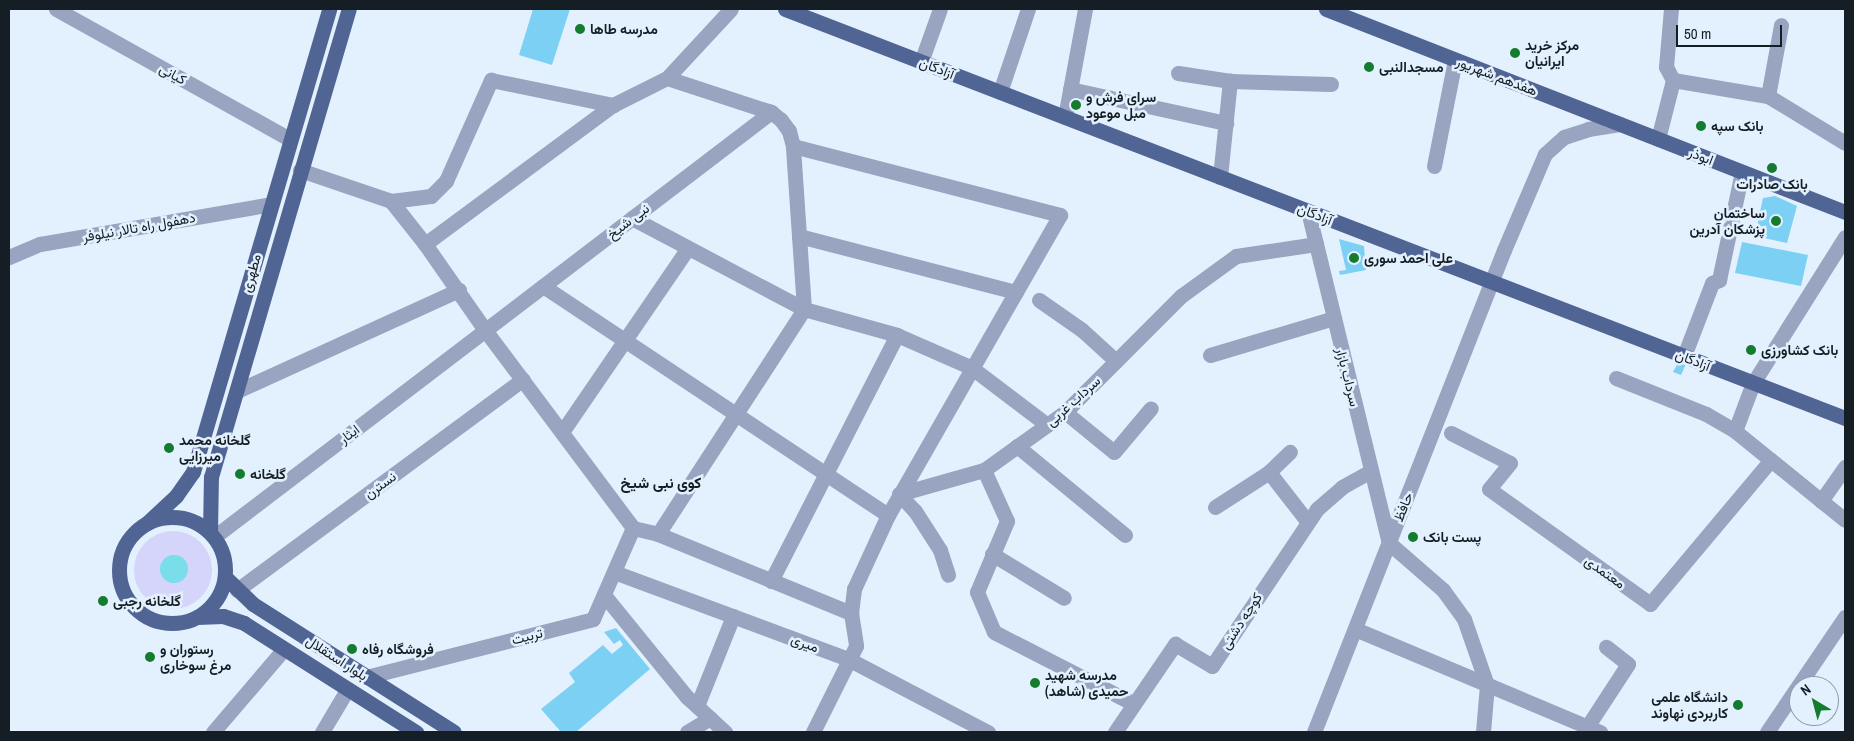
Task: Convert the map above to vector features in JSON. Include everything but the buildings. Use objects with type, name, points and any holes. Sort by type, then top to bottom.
[{"type":"main road","name":"مطهری","points":[[147,523],[176,496],[193,472],[329,9]]},
{"type":"main road","name":"مطهری","points":[[212,535],[211,477],[349,9]]},
{"type":"main road","name":"آزادگان","points":[[785,9],[1845,418]]},
{"type":"main road","name":"هفدهم شهریور","points":[[1326,9],[1556,100]]},
{"type":"main road","name":"ابوذر","points":[[1556,100],[1845,212]]},
{"type":"main road","points":[[163,518],[180,518],[196,522],[212,535],[225,561],[225,577],[216,600],[197,617],[182,622],[165,623],[149,618],[136,608],[126,595],[120,580],[120,563],[129,540],[147,523],[163,518]]},
{"type":"main road","name":"بلوار استقلال","points":[[225,577],[253,604],[454,732]]},
{"type":"main road","name":"بلوار استقلال","points":[[197,617],[223,616],[244,624],[416,732]]},
{"type":"street","name":"کیانی","points":[[56,9],[290,139]]},
{"type":"street","points":[[425,244],[613,105],[667,78],[731,9]]},
{"type":"street","points":[[921,62],[940,9]]},
{"type":"street","points":[[1000,92],[1028,9]]},
{"type":"street","points":[[1065,117],[1085,9]]},
{"type":"street","points":[[1658,139],[1673,80],[1666,67],[1671,9]]},
{"type":"street","points":[[1768,96],[1781,25]]},
{"type":"street","points":[[1434,166],[1455,60]]},
{"type":"street","points":[[1178,73],[1230,81],[1331,84]]},
{"type":"street","points":[[658,534],[804,309],[793,146],[789,131],[781,120],[771,112],[667,78]]},
{"type":"street","points":[[300,170],[390,202],[431,196],[446,181],[491,80],[613,105]]},
{"type":"street","points":[[1673,80],[1768,96],[1845,143]]},
{"type":"street","points":[[1220,177],[1230,81]]},
{"type":"street","points":[[1070,89],[1226,124]]},
{"type":"street","name":"نبی شیخ","points":[[485,330],[771,112]]},
{"type":"street","name":"حافظ","points":[[1314,732],[1492,282],[1545,154],[1564,137],[1588,129],[1620,124]]},
{"type":"street","points":[[793,146],[1060,215],[888,515],[854,589],[851,613],[856,646],[813,732]]},
{"type":"street","points":[[1684,356],[1712,283],[1719,280],[1742,172]]},
{"type":"street","points":[[390,202],[425,244],[459,290],[485,330],[633,528],[658,534],[851,613]]},
{"type":"street","name":"دهفول راه تالار نیلوفر","points":[[9,257],[40,244],[271,204]]},
{"type":"street","name":"سرداب بازار","points":[[1308,211],[1388,543]]},
{"type":"street","points":[[632,218],[804,309],[897,335],[972,368],[1047,425]]},
{"type":"street","points":[[799,236],[1016,292]]},
{"type":"street","points":[[1735,431],[1753,383],[1845,236]]},
{"type":"street","name":"سرداب غربی","points":[[900,494],[984,470],[1066,412],[1181,296],[1236,256],[1316,244]]},
{"type":"street","points":[[562,432],[688,248]]},
{"type":"street","points":[[543,286],[624,342],[888,515]]},
{"type":"street","points":[[237,391],[459,290]]},
{"type":"street","points":[[1039,300],[1082,330],[1116,361]]},
{"type":"street","points":[[1210,355],[1334,318]]},
{"type":"street","name":"ایثار","points":[[212,535],[485,330]]},
{"type":"street","points":[[771,581],[827,475],[897,335]]},
{"type":"street","points":[[1616,378],[1706,414],[1735,431],[1845,520]]},
{"type":"street","name":"نسترن","points":[[237,590],[523,379]]},
{"type":"street","points":[[1066,412],[1114,452],[1151,408]]},
{"type":"street","name":"معتمدی","points":[[1451,433],[1510,463],[1488,490],[1650,604],[1771,460]]},
{"type":"street","points":[[1017,446],[1125,535]]},
{"type":"street","points":[[1215,507],[1269,472],[1290,452]]},
{"type":"street","points":[[1821,502],[1845,467]]},
{"type":"street","points":[[984,470],[1007,521],[977,592],[994,632],[1134,704]]},
{"type":"street","name":"کوچه دشتی","points":[[1116,732],[1175,644],[1212,666],[1307,521],[1329,497],[1371,471]]},
{"type":"street","points":[[1269,472],[1307,521]]},
{"type":"street","points":[[900,494],[916,511],[940,550],[948,575]]},
{"type":"street","name":"تربیت","points":[[366,677],[593,619],[633,528]]},
{"type":"street","points":[[1388,543],[1430,577],[1454,603],[1464,620],[1487,685],[1483,732]]},
{"type":"street","points":[[992,554],[1064,598]]},
{"type":"street","name":"میری","points":[[614,572],[850,660],[988,732]]},
{"type":"street","points":[[604,595],[697,706],[725,732]]},
{"type":"street","points":[[697,706],[733,616]]},
{"type":"street","points":[[1766,732],[1845,617]]},
{"type":"street","points":[[1355,628],[1593,729],[1628,664],[1606,647]]},
{"type":"street","points":[[213,732],[284,649]]},
{"type":"street","points":[[322,732],[347,690]]},
{"type":"street","points":[[687,732],[710,718]]},
{"type":"shaded area","points":[[173,531],[188,534],[205,548],[209,555],[212,570],[209,585],[195,602],[188,606],[173,609],[158,606],[141,592],[137,585],[134,570],[137,555],[151,538],[158,534]]},
{"type":"shaded area","points":[[174,555],[184,559],[188,569],[184,579],[174,583],[164,579],[160,569],[164,559]]},
{"type":"place","name":"مدرسه طاها","points":[[580,29]]},
{"type":"place","name":"مرکز خرید ایرانیان","points":[[1515,53]]},
{"type":"place","name":"مسجدالنبی","points":[[1369,67]]},
{"type":"place","name":"سرای فرش و مبل موعود","points":[[1076,105]]},
{"type":"place","name":"بانک سپه","points":[[1701,126]]},
{"type":"place","name":"بانک صادرات","points":[[1772,168]]},
{"type":"place","name":"ساختمان پزشکان آدرین","points":[[1776,221]]},
{"type":"place","name":"علی احمد سوری","points":[[1354,258]]},
{"type":"place","name":"بانک کشاورزی","points":[[1751,350]]},
{"type":"place","name":"گلخانه محمد میرزایی","points":[[169,448]]},
{"type":"place","name":"گلخانه","points":[[240,474]]},
{"type":"place","name":"پست بانک","points":[[1413,537]]},
{"type":"place","name":"گلخانه رجبی","points":[[103,601]]},
{"type":"place","name":"فروشگاه رفاه","points":[[352,649]]},
{"type":"place","name":"رستوران و مرغ سوخاری","points":[[150,657]]},
{"type":"place","name":"مدرسه شهید حمیدی (شاهد)","points":[[1035,683]]},
{"type":"place","name":"دانشگاه علمی کاربردی نهاوند","points":[[1738,705]]},
{"type":"district","name":"کوی نبی شیخ","points":[[661,483]]}]
